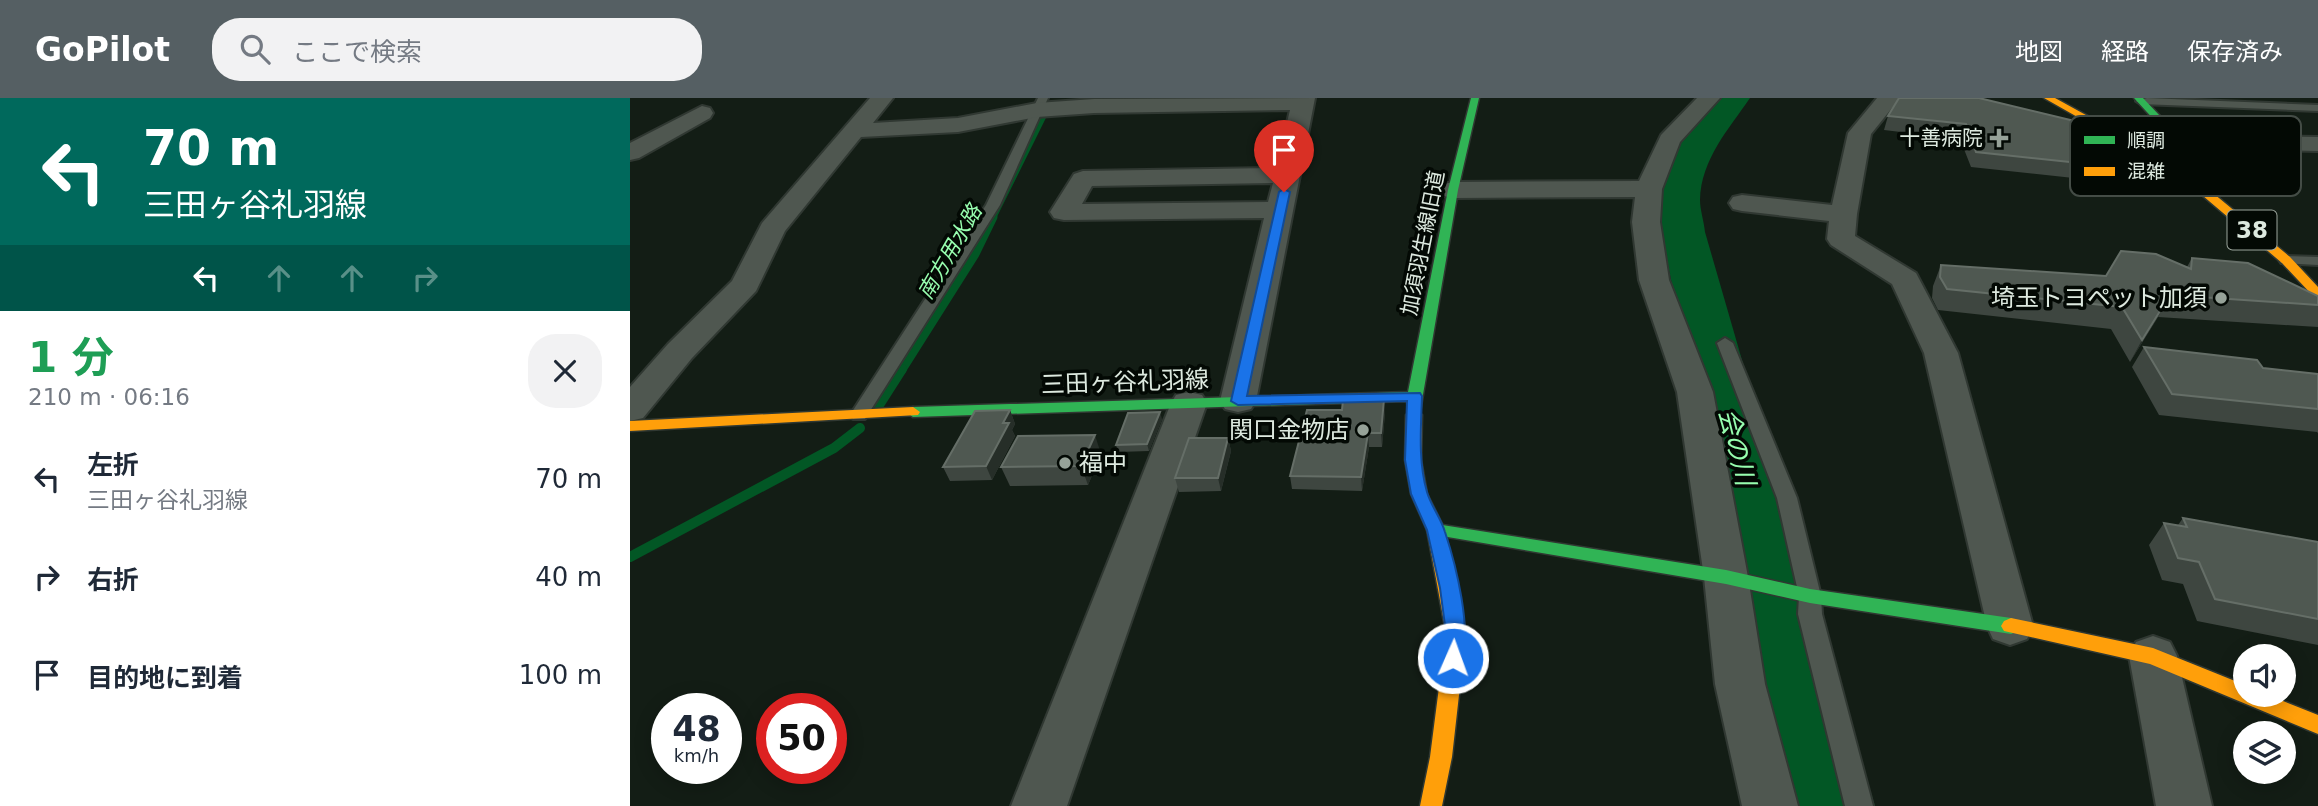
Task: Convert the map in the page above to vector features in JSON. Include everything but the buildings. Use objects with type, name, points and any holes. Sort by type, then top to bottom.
[{"type":"main road","name":"加須羽生線旧道","points":[[1414,396],[1453,190],[1475,98]]},
{"type":"main road","name":"38","points":[[2048,98],[2081,116]]},
{"type":"main road","points":[[2139,99],[2155,116]]},
{"type":"main road","name":"38","points":[[2210,196],[2286,260],[2317,292]]},
{"type":"main road","points":[[1414,396],[1413,460],[1419,494],[1436,530],[1449,588],[1455,633],[1441,757],[1431,806]]},
{"type":"main road","name":"三田ヶ谷礼羽線","points":[[630,426],[868,414],[1414,396]]},
{"type":"main road","points":[[1436,530],[1736,579],[1801,594],[2010,626],[2153,656],[2318,725]]},
{"type":"street","points":[[630,411],[680,351],[745,285],[772,229],[882,98]]},
{"type":"street","points":[[1709,98],[1669,140],[1649,189],[1646,222],[1654,280],[1695,392],[1736,579],[1740,684],[1770,806]]},
{"type":"street","points":[[1889,98],[1860,133],[1843,214],[1841,239],[1905,279],[1941,353],[2010,626]]},
{"type":"street","points":[[853,131],[958,125],[1043,107],[1304,101],[1238,401]]},
{"type":"street","points":[[631,152],[702,113]]},
{"type":"street","points":[[1280,210],[1064,212],[1083,179],[1288,174]]},
{"type":"street","points":[[1453,190],[1649,189]]},
{"type":"street","points":[[1742,203],[1843,214]]},
{"type":"street","points":[[1039,806],[1189,403]]},
{"type":"street","points":[[2153,656],[2184,806]]},
{"type":"lane","points":[[2139,99],[2318,108]]},
{"type":"lane","points":[[868,414],[993,205],[1043,107]]},
{"type":"lane","points":[[2286,260],[2318,261]]},
{"type":"lane","points":[[1725,343],[1787,498],[1801,594],[1810,614],[1858,806]]},
{"type":"waterway","name":"会の川","points":[[1733,98],[1715,118],[1693,154],[1680,193],[1680,212],[1758,533],[1765,579],[1775,596],[1831,806]]},
{"type":"waterway","name":"南方用水路","points":[[992,219],[1045,112]]},
{"type":"waterway","name":"南方用水路","points":[[901,371],[975,254],[993,217]]},
{"type":"waterway","name":"南方用水路","points":[[879,405],[902,369]]},
{"type":"waterway","name":"南方用水路","points":[[630,557],[834,448],[860,428]]},
{"type":"traffic: fast","points":[[1414,415],[1414,396],[1453,190],[1475,98]]},
{"type":"traffic: fast","points":[[2138,98],[2155,116]]},
{"type":"traffic: fast","points":[[913,412],[1414,396]]},
{"type":"traffic: fast","points":[[1436,530],[1726,577],[1810,596],[2011,626]]},
{"type":"traffic: slow","points":[[2048,98],[2081,116]]},
{"type":"traffic: slow","points":[[2210,196],[2286,260],[2318,294]]},
{"type":"traffic: slow","points":[[630,426],[913,412]]},
{"type":"traffic: slow","points":[[1414,415],[1413,460],[1419,494],[1436,530],[1456,633],[1441,757],[1431,806]]},
{"type":"traffic: slow","points":[[2011,626],[2153,656],[2318,725]]},
{"type":"place","name":"十善病院","points":[[1999,138]]},
{"type":"place","name":"埼玉トヨペット加須","points":[[2221,298]]},
{"type":"place","name":"関口金物店","points":[[1363,430]]},
{"type":"place","name":"福中","points":[[1065,463]]},
{"type":"route","points":[[1284,192],[1238,401],[1414,396],[1413,460],[1419,494],[1436,530],[1449,588],[1455,633],[1453,658]]}]
